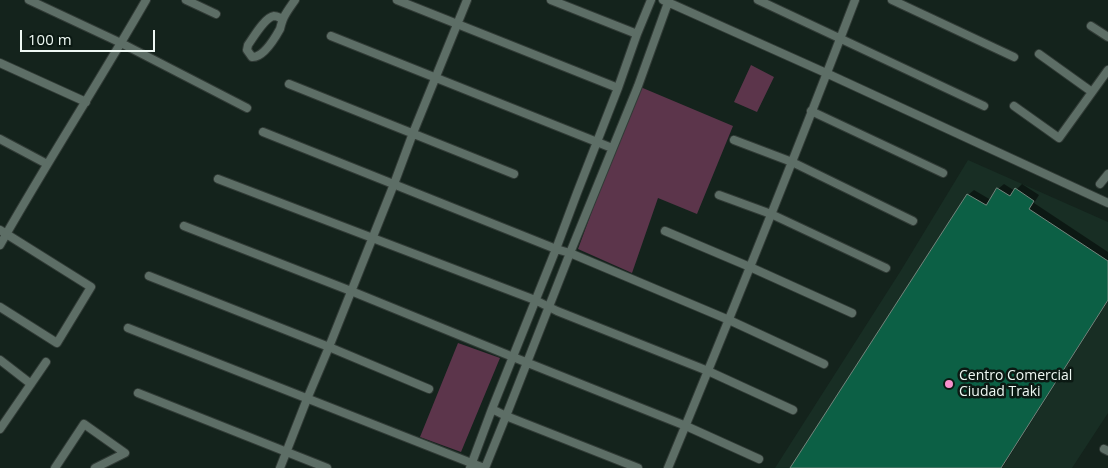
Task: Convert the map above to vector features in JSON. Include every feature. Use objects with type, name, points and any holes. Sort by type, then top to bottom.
[{"type":"street","points":[[29,0],[121,43],[247,108]]},
{"type":"street","points":[[0,244],[3,232],[86,102],[146,0]]},
{"type":"street","points":[[186,0],[216,14]]},
{"type":"street","points":[[283,19],[273,16],[266,20],[248,45],[247,50],[252,56],[257,57],[261,55],[271,43],[295,0]]},
{"type":"street","points":[[397,0],[618,88]]},
{"type":"street","points":[[280,468],[467,0]]},
{"type":"street","points":[[551,0],[637,34]]},
{"type":"street","points":[[471,466],[651,0]]},
{"type":"street","points":[[758,0],[984,106]]},
{"type":"street","points":[[668,468],[729,320],[855,0]]},
{"type":"street","points":[[892,0],[1014,57]]},
{"type":"street","points":[[128,328],[471,466],[484,468],[638,86],[667,1],[1108,203]]},
{"type":"street","points":[[1092,26],[1108,37]]},
{"type":"street","points":[[331,36],[612,148]]},
{"type":"street","points":[[1039,54],[1092,92]]},
{"type":"street","points":[[0,63],[86,102]]},
{"type":"street","points":[[1014,106],[1059,138],[1108,70]]},
{"type":"street","points":[[290,84],[514,174]]},
{"type":"street","points":[[811,112],[943,173]]},
{"type":"street","points":[[263,132],[570,254],[729,320],[824,364]]},
{"type":"street","points":[[0,139],[47,164]]},
{"type":"street","points":[[734,140],[792,162],[913,221]]},
{"type":"street","points":[[1100,184],[1108,174]]},
{"type":"street","points":[[218,179],[536,300],[548,307],[708,372],[793,410]]},
{"type":"street","points":[[719,194],[771,214],[886,268]]},
{"type":"street","points":[[184,226],[686,426],[759,459]]},
{"type":"street","points":[[665,231],[852,313]]},
{"type":"street","points":[[0,307],[57,343],[91,287],[3,232]]},
{"type":"street","points":[[149,276],[329,346],[428,389]]},
{"type":"street","points":[[0,360],[31,384]]},
{"type":"street","points":[[0,429],[46,362]]},
{"type":"street","points":[[138,393],[327,468]]},
{"type":"street","points":[[492,409],[638,468]]},
{"type":"street","points":[[55,468],[84,424],[125,453],[95,468]]},
{"type":"shaded area","points":[[751,65],[774,77],[757,112],[734,102]]},
{"type":"shaded area","points":[[638,86],[733,126],[697,214],[658,198],[632,273],[578,249]]},
{"type":"shaded area","name":"Centro Comercial Ciudad Traki","points":[[968,160],[1108,222],[1108,413],[1072,468],[775,468],[900,272]]},
{"type":"shaded area","points":[[458,343],[500,358],[461,452],[420,437]]},
{"type":"building","name":"Centro Comercial Ciudad Traki","points":[[997,188],[1010,196],[1015,188],[1034,201],[1029,209],[1108,261],[1108,300],[1001,468],[790,468],[967,194],[986,205]]},
{"type":"place","name":"Centro Comercial Ciudad Traki","points":[[949,384]]}]
